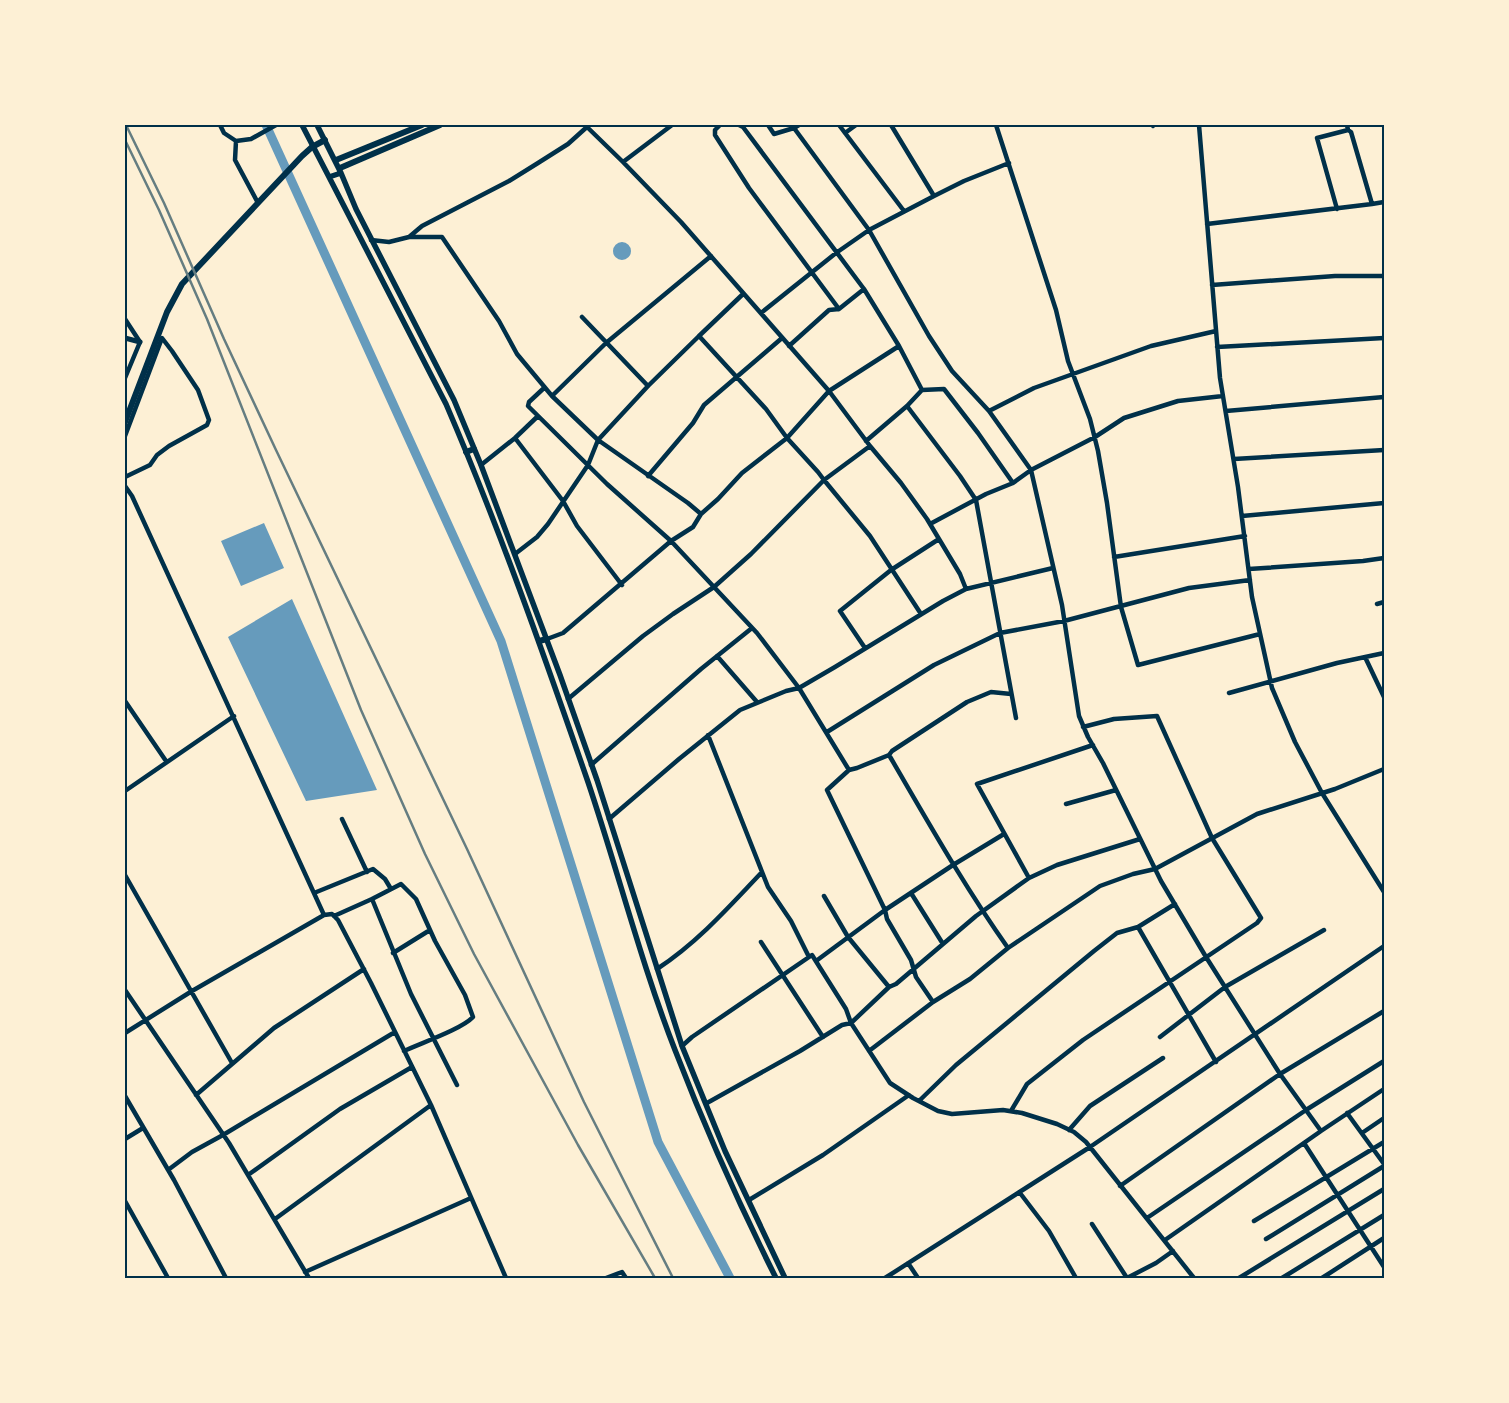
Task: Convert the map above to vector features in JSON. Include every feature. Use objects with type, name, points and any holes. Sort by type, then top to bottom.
[{"type":"main road","points":[[302,125],[446,404],[466,452],[539,642],[588,783],[646,971],[674,1049],[717,1155],[776,1278]]},
{"type":"main road","points":[[317,125],[341,170],[356,209],[454,400],[481,465],[547,639],[591,765],[682,1046],[725,1151],[785,1278]]},
{"type":"main road","points":[[336,160],[422,125]]},
{"type":"main road","points":[[329,177],[440,125]]},
{"type":"main road","points":[[125,422],[167,312],[182,284],[302,156],[312,146],[325,140]]},
{"type":"main road","points":[[466,452],[474,448]]},
{"type":"main road","points":[[539,642],[547,639]]},
{"type":"street","points":[[220,125],[224,133],[236,141],[251,139],[276,125]]},
{"type":"street","points":[[623,162],[672,125]]},
{"type":"street","points":[[720,125],[715,130],[715,135],[750,188],[838,309]]},
{"type":"street","points":[[739,125],[743,127],[864,289],[899,346],[922,390]]},
{"type":"street","points":[[768,125],[774,134],[797,126],[869,230],[929,336],[952,371],[990,411],[1031,470],[1064,622],[1079,716],[1083,726],[1155,869],[1206,957],[1280,1074],[1321,1131]]},
{"type":"street","points":[[839,125],[904,211]]},
{"type":"street","points":[[845,133],[856,125]]},
{"type":"street","points":[[891,125],[934,196]]},
{"type":"street","points":[[996,125],[1056,310],[1068,361],[1090,419],[1095,438],[1106,495],[1121,607],[1138,665],[1260,634]]},
{"type":"street","points":[[1199,125],[1217,347],[1223,396],[1234,459],[1250,580],[1270,682],[1295,742],[1322,794],[1384,892]]},
{"type":"street","points":[[409,237],[422,226],[531,168],[568,144],[587,126],[711,256],[829,391],[866,441],[901,483],[930,524],[960,574],[966,589]]},
{"type":"street","points":[[1337,209],[1316,138],[1348,128],[1352,132],[1372,204]]},
{"type":"street","points":[[236,141],[235,160],[258,203]]},
{"type":"street","points":[[761,313],[869,230],[964,181],[1009,163]]},
{"type":"street","points":[[1207,224],[1384,202]]},
{"type":"street","points":[[372,240],[389,242],[409,237],[442,237],[499,322],[517,354],[544,388],[598,440],[701,514]]},
{"type":"street","points":[[552,396],[606,342],[711,256]]},
{"type":"street","points":[[1212,284],[1335,276],[1384,276]]},
{"type":"street","points":[[789,346],[829,310],[838,309],[864,289]]},
{"type":"street","points":[[515,554],[537,537],[548,524],[588,465],[598,440],[648,386],[744,294]]},
{"type":"street","points":[[582,316],[648,386]]},
{"type":"street","points":[[125,319],[140,342]]},
{"type":"street","points":[[990,411],[1034,388],[1151,346],[1216,331]]},
{"type":"street","points":[[699,336],[766,409],[787,438],[818,472],[870,536],[921,614]]},
{"type":"street","points":[[125,338],[140,342]]},
{"type":"street","points":[[125,436],[162,338],[198,390],[209,420],[207,425],[169,446],[157,455],[150,465],[125,477]]},
{"type":"street","points":[[648,476],[693,423],[704,404],[782,338]]},
{"type":"street","points":[[1217,347],[1384,338]]},
{"type":"street","points":[[125,378],[140,342]]},
{"type":"street","points":[[547,639],[563,633],[622,585],[671,541],[693,527],[701,514],[742,473],[787,438],[829,391],[899,346]]},
{"type":"street","points":[[544,388],[529,402],[528,406],[588,465],[671,541],[752,628],[799,688],[849,770]]},
{"type":"street","points":[[866,441],[907,406],[922,390],[944,389],[1013,483]]},
{"type":"street","points":[[930,524],[1013,483],[1031,470],[1095,438],[1124,418],[1178,401],[1223,396]]},
{"type":"street","points":[[1226,411],[1384,397]]},
{"type":"street","points":[[907,406],[976,500],[1016,718]]},
{"type":"street","points":[[481,465],[515,438],[538,416]]},
{"type":"street","points":[[515,438],[563,501],[576,526],[622,585]]},
{"type":"street","points":[[568,699],[643,636],[714,587],[751,554],[824,480],[870,446]]},
{"type":"street","points":[[1234,459],[1384,450]]},
{"type":"street","points":[[125,486],[132,496],[324,915]]},
{"type":"street","points":[[1242,516],[1384,503]]},
{"type":"street","points":[[1114,557],[1245,536]]},
{"type":"street","points":[[866,648],[840,611],[891,570],[939,539]]},
{"type":"street","points":[[1249,569],[1384,558]]},
{"type":"street","points":[[609,819],[740,710],[757,702],[799,688],[966,589],[1053,568]]},
{"type":"street","points":[[827,732],[934,665],[1000,633],[1064,622],[1189,588],[1250,580]]},
{"type":"street","points":[[1377,604],[1384,602]]},
{"type":"street","points":[[591,765],[752,628]]},
{"type":"street","points":[[1229,693],[1337,663],[1384,653]]},
{"type":"street","points":[[717,656],[757,702]]},
{"type":"street","points":[[1365,657],[1384,697]]},
{"type":"street","points":[[934,1002],[916,977],[911,960],[887,918],[827,790],[849,770],[890,755],[967,702],[991,692],[1011,694]]},
{"type":"street","points":[[125,701],[166,761]]},
{"type":"street","points":[[125,791],[234,716]]},
{"type":"street","points":[[1011,1111],[1027,1084],[1083,1040],[1257,923],[1260,918],[1212,838],[1157,716],[1114,719],[1083,726]]},
{"type":"street","points":[[708,735],[768,887],[791,922],[809,957]]},
{"type":"street","points":[[1029,878],[977,784],[1093,745]]},
{"type":"street","points":[[890,755],[953,865],[982,912],[1008,948]]},
{"type":"street","points":[[869,1051],[934,1002],[970,979],[1008,948],[1100,886],[1133,874],[1155,869],[1257,814],[1322,794],[1384,769]]},
{"type":"street","points":[[1066,804],[1116,790]]},
{"type":"street","points":[[342,820],[367,872]]},
{"type":"street","points":[[816,960],[884,910],[1004,834]]},
{"type":"street","points":[[706,1103],[842,1025],[851,1023],[889,987],[896,984],[982,912],[1029,878],[1057,865],[1140,839]]},
{"type":"street","points":[[314,893],[373,869],[385,879],[391,889]]},
{"type":"street","points":[[657,969],[678,956],[704,932],[762,872]]},
{"type":"street","points":[[125,875],[232,1063]]},
{"type":"street","points":[[334,916],[401,884],[415,897],[430,930],[465,995],[473,1017],[468,1023],[404,1051]]},
{"type":"street","points":[[911,893],[943,944]]},
{"type":"street","points":[[824,896],[848,937],[889,987]]},
{"type":"street","points":[[372,899],[410,994],[457,1085]]},
{"type":"street","points":[[919,1101],[956,1065],[1116,933],[1138,927],[1175,904]]},
{"type":"street","points":[[125,1033],[192,991],[324,915],[332,914],[338,920],[364,969],[431,1105],[506,1278]]},
{"type":"street","points":[[1138,927],[1216,1062]]},
{"type":"street","points":[[393,953],[430,930]]},
{"type":"street","points":[[1160,1037],[1189,1017],[1225,987],[1324,930]]},
{"type":"street","points":[[761,942],[822,1037]]},
{"type":"street","points":[[885,1278],[1090,1147],[1384,946]]},
{"type":"street","points":[[682,1046],[692,1037],[812,955],[846,1009],[851,1023],[890,1083],[938,1111],[952,1114],[1011,1111],[1045,1119],[1074,1132],[1090,1147],[1194,1278]]},
{"type":"street","points":[[196,1095],[274,1028],[364,969]]},
{"type":"street","points":[[125,990],[223,1135],[309,1278]]},
{"type":"street","points":[[1120,1186],[1280,1074],[1384,1011]]},
{"type":"street","points":[[168,1170],[192,1152],[395,1032]]},
{"type":"street","points":[[1069,1130],[1090,1106],[1163,1058]]},
{"type":"street","points":[[1147,1218],[1306,1110],[1384,1061]]},
{"type":"street","points":[[248,1175],[340,1109],[412,1067]]},
{"type":"street","points":[[1165,1240],[1384,1089]]},
{"type":"street","points":[[749,1200],[823,1155],[908,1095]]},
{"type":"street","points":[[125,1096],[168,1170],[226,1278]]},
{"type":"street","points":[[275,1219],[431,1105]]},
{"type":"street","points":[[1266,1239],[1339,1195],[1384,1165],[1348,1113]]},
{"type":"street","points":[[1362,1133],[1384,1118]]},
{"type":"street","points":[[125,1139],[143,1128]]},
{"type":"street","points":[[1254,1221],[1384,1142]]},
{"type":"street","points":[[1304,1143],[1384,1267]]},
{"type":"street","points":[[1239,1278],[1384,1189]]},
{"type":"street","points":[[1020,1192],[1049,1231],[1076,1278]]},
{"type":"street","points":[[305,1272],[471,1198]]},
{"type":"street","points":[[125,1201],[168,1278]]},
{"type":"street","points":[[1282,1278],[1384,1214]]},
{"type":"street","points":[[1092,1224],[1127,1278],[1156,1263],[1173,1251]]},
{"type":"street","points":[[1322,1278],[1384,1238]]},
{"type":"street","points":[[908,1263],[918,1278]]},
{"type":"street","points":[[606,1278],[622,1272],[626,1278]]},
{"type":"water","points":[[622,242],[630,247],[631,251],[626,259],[622,260],[614,255],[613,251],[618,243]]},
{"type":"water","points":[[264,523],[284,568],[241,586],[221,541]]},
{"type":"water","points":[[292,599],[377,790],[306,801],[228,637]]},
{"type":"waterway","points":[[266,125],[501,641],[658,1142],[730,1278]]},
{"type":"railway","points":[[126,125],[164,203],[224,339],[276,450],[467,849],[584,1102],[673,1278]]},
{"type":"railway","points":[[125,140],[159,210],[207,319],[361,710],[425,854],[474,954],[578,1145],[655,1278]]}]
